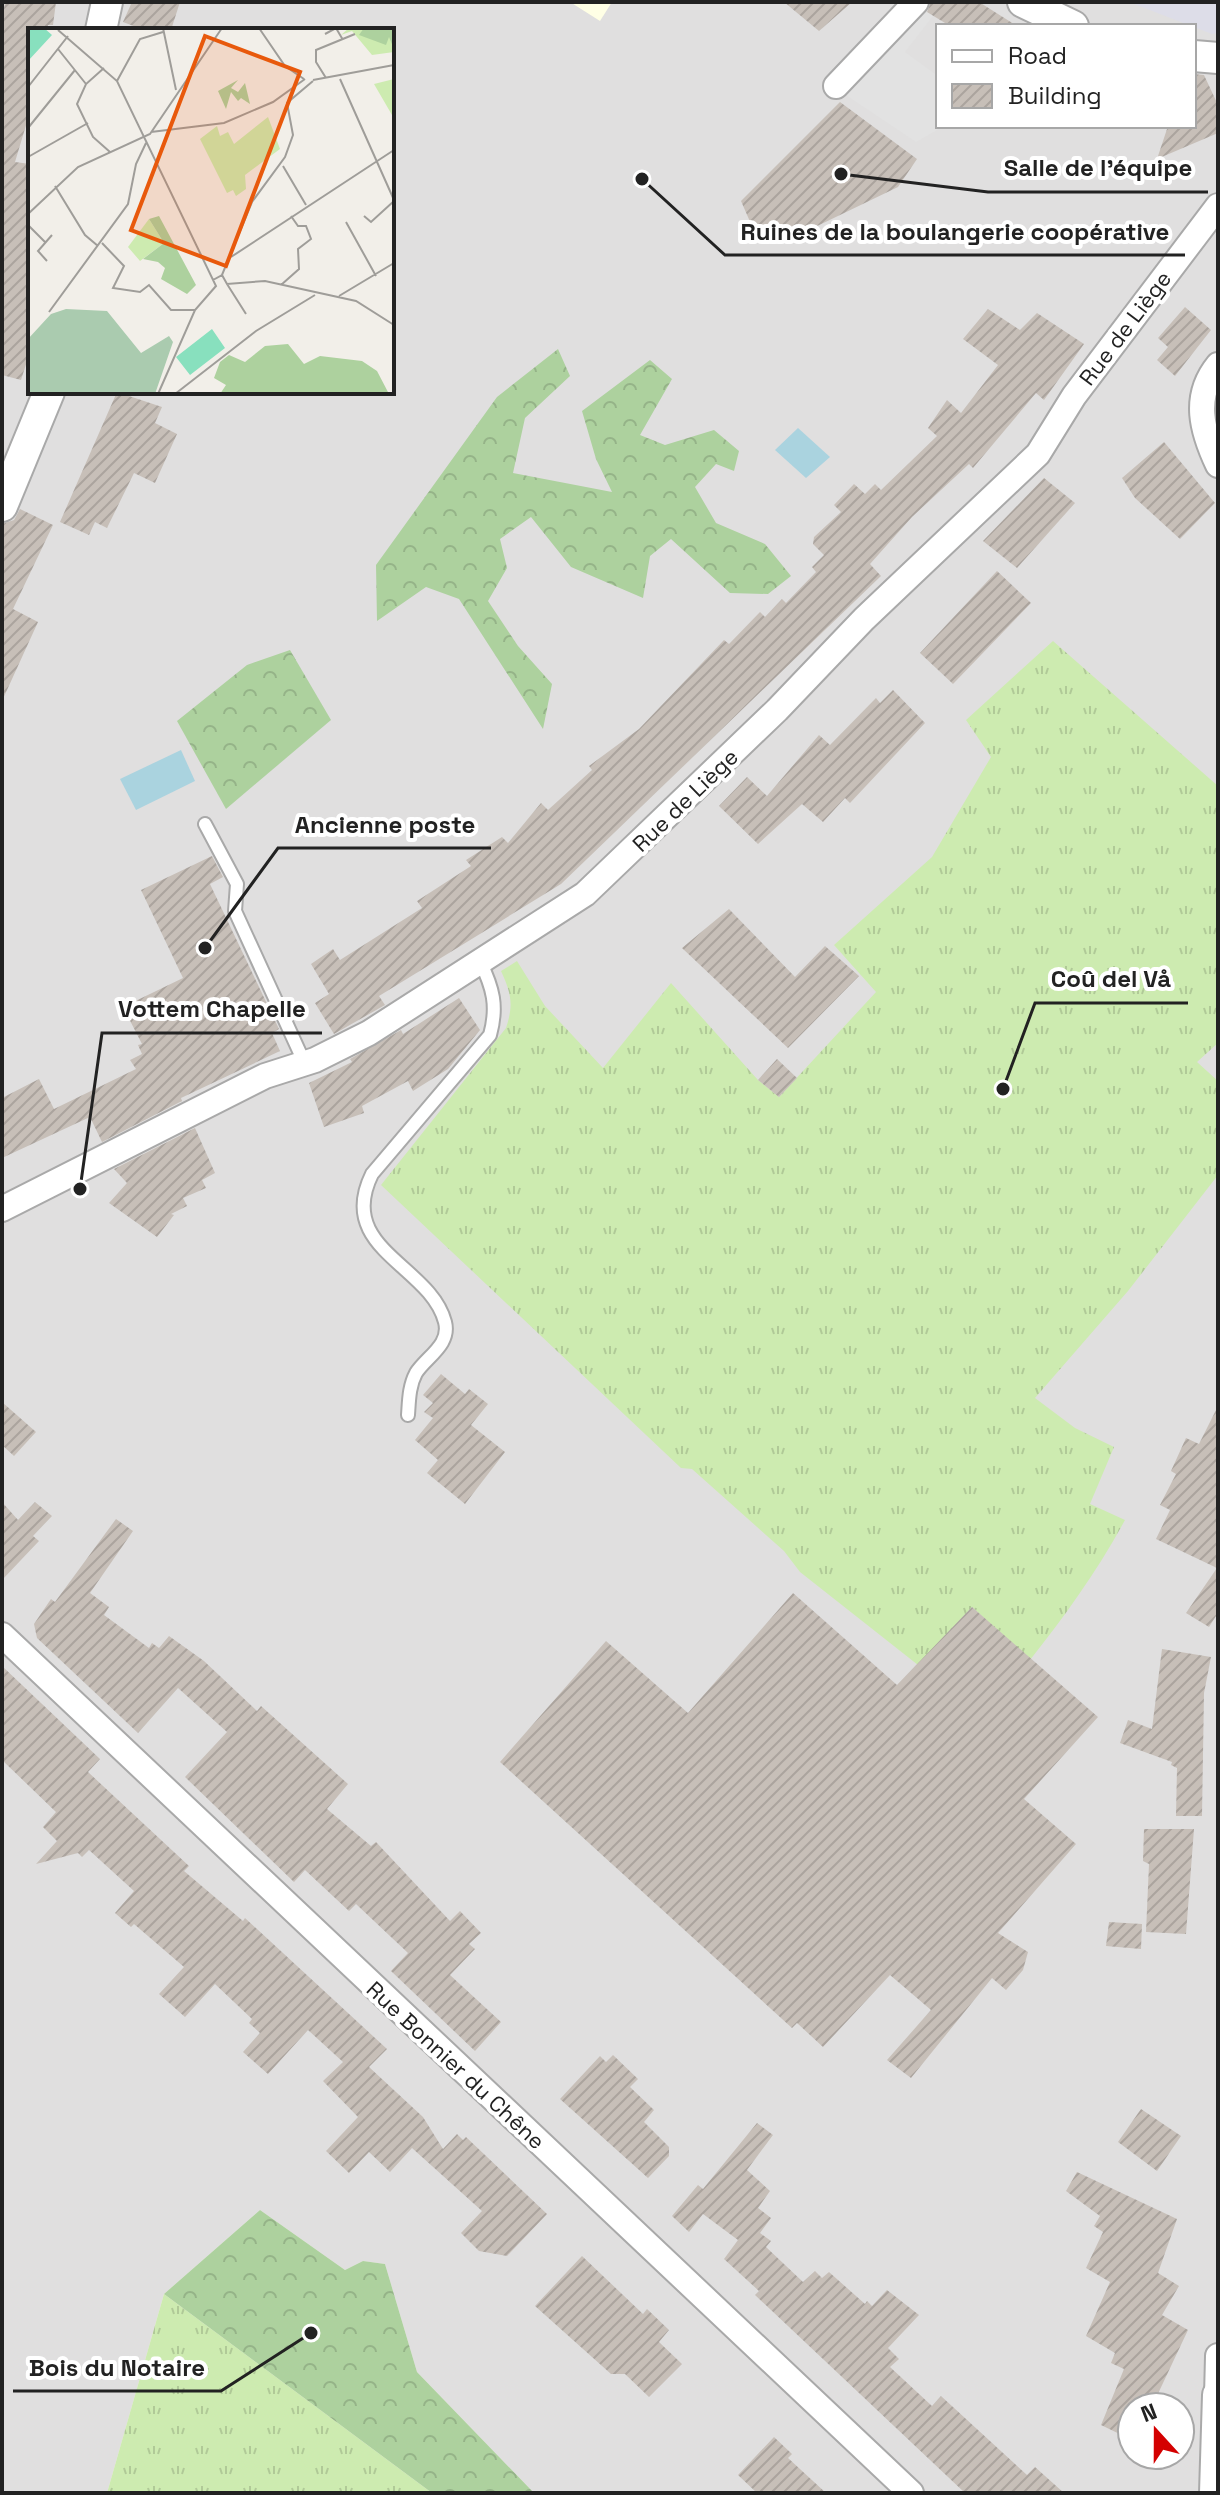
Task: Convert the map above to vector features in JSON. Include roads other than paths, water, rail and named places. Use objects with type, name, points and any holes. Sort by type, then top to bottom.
[{"type":"street","points":[[101,28],[107,2]]},
{"type":"street","points":[[836,86],[916,2]]},
{"type":"street","points":[[1023,2],[1069,24]]},
{"type":"street","points":[[1196,56],[1218,58]]},
{"type":"street","name":"Rue de Liège","points":[[2,1209],[265,1076],[305,1064],[369,1033],[585,894],[777,710],[864,619],[1038,454],[1074,396],[1218,206]]},
{"type":"street","points":[[1218,365],[1205,382],[1202,402],[1208,444],[1218,465]]},
{"type":"street","points":[[2,506],[48,394]]},
{"type":"street","name":"Rue Bonnier du Chêne","points":[[2,1635],[911,2493]]},
{"type":"street","points":[[1215,2493],[1218,2356]]},
{"type":"lane","points":[[205,824],[237,884],[235,911],[305,1064]]},
{"type":"lane","points":[[408,1415],[410,1392],[417,1372],[439,1348],[445,1335],[445,1321],[426,1292],[375,1237],[365,1220],[363,1193],[372,1174],[490,1035],[496,1013],[492,987],[480,961]]},
{"type":"water","points":[[798,428],[830,457],[806,478],[775,450]]},
{"type":"water","points":[[181,750],[195,781],[136,810],[120,779]]},
{"type":"place","name":"Salle de l'équipe","points":[[841,174]]},
{"type":"place","name":"Ruines de la boulangerie coopérative","points":[[642,179]]},
{"type":"place","name":"Ancienne poste","points":[[205,948]]},
{"type":"place","name":"Coû del Vå","points":[[1003,1089]]},
{"type":"place","name":"Vottem Chapelle","points":[[80,1189]]},
{"type":"place","name":"Bois du Notaire","points":[[311,2333]]}]
